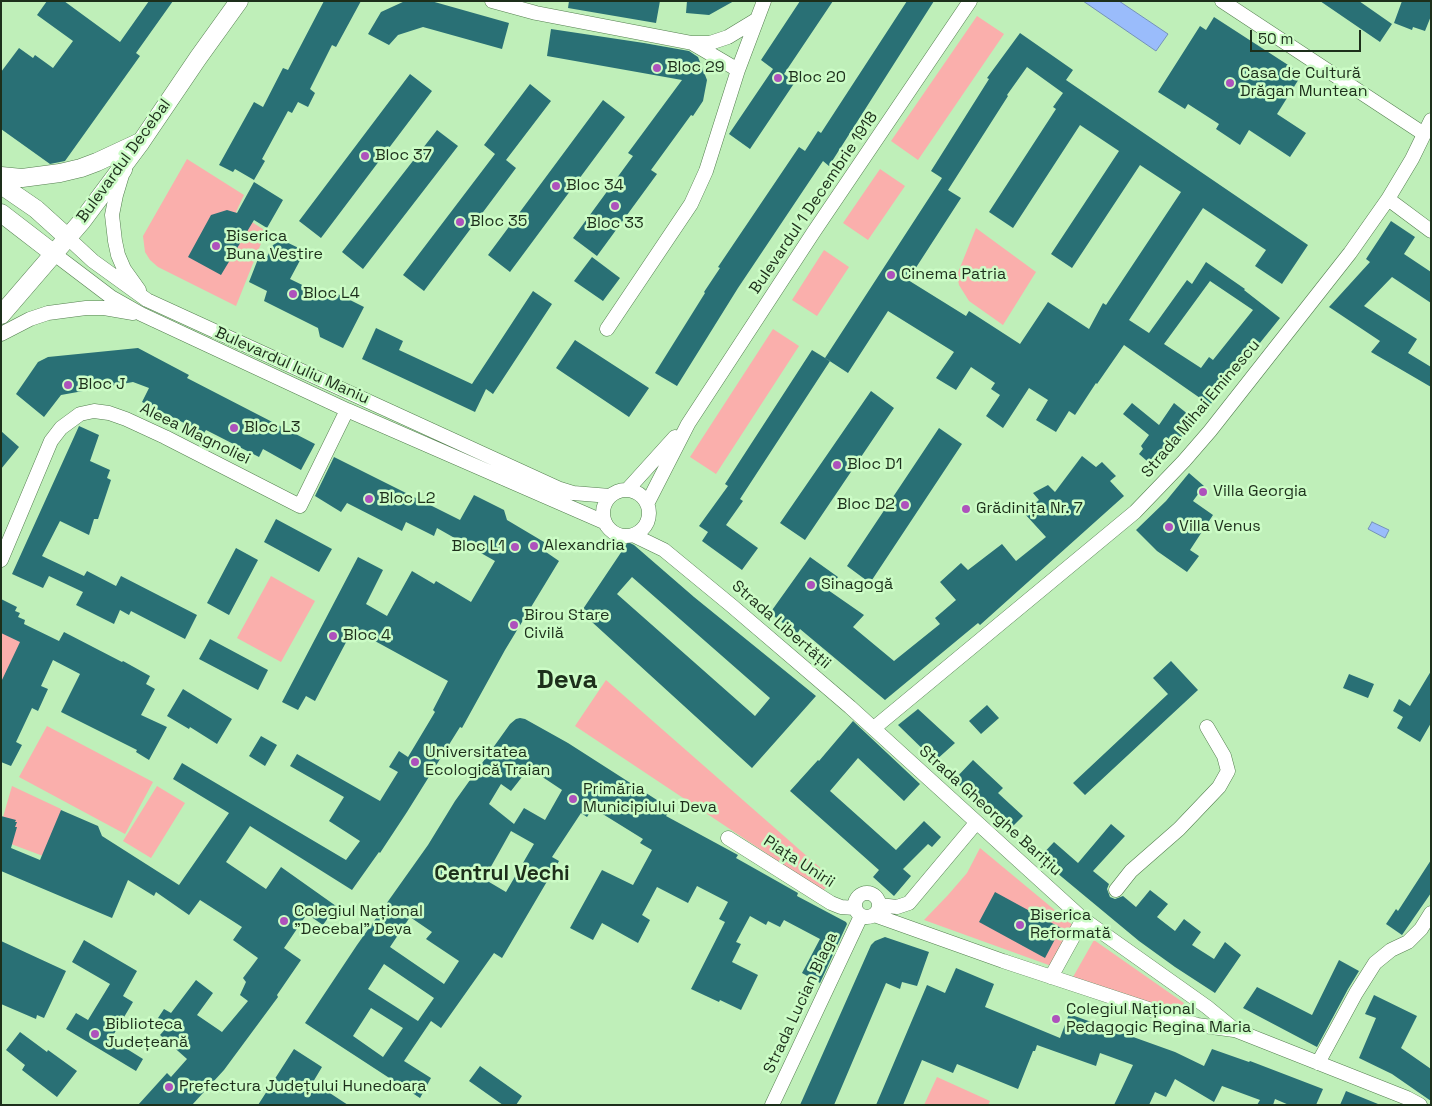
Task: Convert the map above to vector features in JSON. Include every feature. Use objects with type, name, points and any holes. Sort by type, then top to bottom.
[{"type":"main road","name":"Bulevardul Decebal","points":[[1,315],[82,221],[141,142],[239,1]]},
{"type":"main road","points":[[1,176],[22,178],[81,168],[141,142]]},
{"type":"main road","name":"Bulevardul Iuliu Maniu","points":[[1,185],[36,209],[67,237]]},
{"type":"main road","name":"Bulevardul Iuliu Maniu","points":[[1,213],[54,253]]},
{"type":"street","points":[[492,1],[536,13],[692,43],[710,43],[728,37],[756,20]]},
{"type":"street","points":[[607,329],[691,204],[706,172],[738,70],[764,1]]},
{"type":"street","name":"Bulevardul 1 Decembrie 1918","points":[[688,424],[813,233],[970,1]]},
{"type":"street","points":[[1222,1],[1424,134]]},
{"type":"street","points":[[692,43],[738,70]]},
{"type":"street","name":"Strada Mihai Eminescu","points":[[874,728],[1135,512],[1184,461],[1210,431],[1350,253],[1388,199],[1431,120]]},
{"type":"street","points":[[141,142],[122,175],[112,215],[118,255],[130,279],[147,300]]},
{"type":"street","points":[[1388,199],[1431,231]]},
{"type":"street","name":"Bulevardul Iuliu Maniu","points":[[67,237],[93,261],[147,300],[560,489],[573,494],[610,496]]},
{"type":"street","name":"Bulevardul Iuliu Maniu","points":[[54,253],[111,296],[141,314],[347,410],[604,522]]},
{"type":"street","points":[[1,334],[48,312],[104,308],[141,314]]},
{"type":"street","name":"Aleea Magnoliei","points":[[1,560],[51,441],[60,428],[80,414],[94,411],[109,413],[126,419],[300,506],[347,410]]},
{"type":"street","points":[[628,489],[640,494],[647,504],[648,522],[643,529],[633,535],[620,536],[613,533],[604,522],[602,508],[605,501],[615,492],[628,489],[688,424]]},
{"type":"street","points":[[647,504],[688,424]]},
{"type":"street","name":"Strada Libertății","points":[[648,522],[664,550]]},
{"type":"street","name":"Strada Libertății","points":[[633,535],[664,550],[874,728]]},
{"type":"street","name":"Strada Gheorghe Barițiu","points":[[874,728],[1083,919],[1207,1007],[1235,1030]]},
{"type":"street","points":[[1116,890],[1132,871],[1179,829],[1219,787],[1228,771],[1224,756],[1207,728]]},
{"type":"street","points":[[867,911],[903,906],[909,903],[976,823]]},
{"type":"street","name":"Piața Unirii","points":[[728,838],[830,903],[841,907],[867,911]]},
{"type":"street","name":"Strada Gheorghe Barițiu","points":[[867,911],[1051,977],[1197,1025],[1235,1030],[1318,1063],[1406,1102],[1420,1105]]},
{"type":"street","name":"Strada Lucian Blaga","points":[[772,1105],[867,911]]},
{"type":"street","points":[[1318,1063],[1375,962],[1391,950],[1408,942],[1422,929],[1431,913]]},
{"type":"street","points":[[1051,977],[1083,919]]},
{"type":"shaded area","points":[[977,16],[1004,34],[918,160],[891,141]]},
{"type":"shaded area","points":[[187,159],[244,195],[236,212],[266,231],[236,306],[158,267],[145,252],[143,236]]},
{"type":"shaded area","points":[[880,169],[905,186],[868,240],[843,223]]},
{"type":"shaded area","points":[[976,228],[1036,272],[1003,325],[969,301],[959,285],[957,275]]},
{"type":"shaded area","points":[[824,250],[849,267],[817,316],[792,300]]},
{"type":"shaded area","points":[[773,329],[799,346],[716,474],[690,457]]},
{"type":"shaded area","points":[[271,576],[315,601],[281,662],[237,638]]},
{"type":"shaded area","points":[[1,631],[24,642],[1,691]]},
{"type":"shaded area","points":[[606,680],[833,879],[823,891],[575,726]]},
{"type":"shaded area","points":[[47,726],[153,782],[125,834],[19,777]]},
{"type":"shaded area","points":[[12,786],[61,809],[43,856],[11,844],[3,817]]},
{"type":"shaded area","points":[[157,786],[185,803],[151,858],[123,841]]},
{"type":"shaded area","points":[[980,848],[1080,931],[1057,968],[924,920],[967,873]]},
{"type":"shaded area","points":[[1094,940],[1184,1003],[1179,1012],[1073,977]]},
{"type":"shaded area","points":[[937,1077],[990,1101],[988,1105],[924,1105]]},
{"type":"water","points":[[1083,1],[1119,1],[1168,34],[1156,51]]},
{"type":"water","points":[[1372,522],[1389,530],[1385,538],[1368,529]]},
{"type":"building","points":[[47,1],[64,1],[120,42],[149,1],[173,1],[136,53],[140,56],[65,161],[50,164],[1,129],[1,72],[19,48],[33,58],[35,55],[53,68],[73,41],[37,15]]},
{"type":"building","points":[[324,1],[361,1],[336,47],[332,45],[310,89],[315,93],[308,107],[298,102],[292,113],[288,111],[262,159],[265,161],[254,180],[235,169],[233,172],[219,165],[254,102],[263,107],[283,68],[288,70]]},
{"type":"building","points":[[405,1],[431,1],[509,23],[502,49],[423,27],[398,35],[389,45],[368,34],[381,12]]},
{"type":"building","points":[[569,1],[660,1],[656,23],[568,8]]},
{"type":"building","points":[[687,1],[734,1],[709,15],[686,13]]},
{"type":"building","name":"Bloc 20","points":[[800,1],[833,1],[784,74],[795,82],[750,149],[729,134],[773,69],[761,60]]},
{"type":"building","points":[[907,1],[934,1],[829,166],[823,161],[738,288],[677,386],[655,373],[720,268],[718,267],[799,147],[805,151],[818,131],[821,133]]},
{"type":"building","points":[[1320,1],[1359,1],[1392,24],[1380,42]]},
{"type":"building","points":[[1402,1],[1431,1],[1431,16],[1425,31],[1413,27],[1412,30],[1394,23]]},
{"type":"building","name":"Casa de Cultură Drăgan Muntean","points":[[1214,17],[1302,74],[1277,114],[1306,133],[1290,157],[1249,130],[1240,145],[1216,129],[1219,124],[1188,104],[1185,109],[1158,92],[1200,26],[1206,30]]},
{"type":"building","points":[[551,29],[689,51],[698,57],[707,80],[703,101],[651,170],[657,174],[597,256],[573,238],[633,156],[628,153],[682,80],[547,56]]},
{"type":"building","points":[[1020,33],[1073,70],[1066,80],[1308,245],[1282,284],[1255,266],[1266,250],[1203,208],[1129,320],[1149,333],[1187,280],[1192,284],[1206,262],[1245,289],[1280,318],[1210,405],[1124,345],[1075,415],[1069,411],[1056,432],[1036,420],[1048,400],[1029,388],[1003,428],[986,416],[1000,395],[991,389],[995,383],[971,367],[956,390],[936,378],[954,352],[888,311],[848,373],[825,358],[942,178],[931,171],[989,79],[987,78]],"holes":[[[1027,67],[1063,93],[1053,107],[1056,109],[989,212],[1013,228],[1080,125],[1119,151],[1051,254],[1072,268],[1140,165],[1181,192],[1106,305],[1103,303],[1089,329],[1048,302],[1020,344],[969,311],[966,316],[908,280],[961,198],[948,190],[1007,95]],[[1210,281],[1253,310],[1213,360],[1209,357],[1201,368],[1164,344]]]},
{"type":"building","name":"Bloc 37","points":[[410,74],[432,91],[321,238],[299,221]]},
{"type":"building","name":"Bloc 35","points":[[530,84],[551,101],[506,160],[516,168],[424,291],[403,275],[495,154],[484,145]]},
{"type":"building","name":"Bloc 34","points":[[603,100],[625,117],[510,272],[488,255]]},
{"type":"building","points":[[437,130],[458,146],[363,269],[342,252]]},
{"type":"building","name":"Biserica Buna Vestire","points":[[254,182],[283,200],[267,228],[254,220],[221,275],[188,257],[211,215],[227,210],[237,213]]},
{"type":"building","points":[[1391,221],[1415,237],[1404,254],[1431,272],[1431,303],[1392,277],[1364,306],[1417,339],[1408,353],[1431,367],[1431,387],[1371,352],[1380,341],[1329,307],[1370,262],[1366,259]]},
{"type":"building","name":"Bloc L4","points":[[282,240],[305,251],[290,279],[327,297],[330,290],[364,307],[343,348],[320,337],[318,328],[264,301],[267,291],[249,282],[258,259],[267,257],[273,245]]},
{"type":"building","points":[[592,257],[620,278],[603,301],[574,281]]},
{"type":"building","points":[[533,291],[552,304],[493,394],[486,389],[475,412],[362,359],[376,328],[403,341],[399,350],[472,384]]},
{"type":"building","points":[[575,340],[649,388],[629,417],[556,368]]},
{"type":"building","points":[[138,348],[189,375],[187,378],[315,444],[301,470],[263,449],[259,457],[206,430],[202,436],[182,426],[184,423],[142,402],[149,388],[133,382],[61,395],[44,417],[16,394],[38,362],[48,357]]},
{"type":"building","points":[[812,350],[830,361],[740,499],[743,501],[726,525],[758,548],[742,570],[702,541],[708,532],[699,526],[728,486],[725,484]]},
{"type":"building","name":"Bloc D1","points":[[871,391],[894,408],[805,540],[780,523]]},
{"type":"building","points":[[1132,403],[1159,425],[1174,403],[1194,419],[1178,442],[1155,468],[1139,454],[1143,449],[1141,446],[1149,435],[1123,414]]},
{"type":"building","points":[[79,426],[99,435],[90,461],[110,470],[107,478],[111,480],[98,519],[94,519],[89,535],[60,521],[42,556],[84,576],[87,571],[116,586],[121,576],[197,615],[185,639],[131,611],[129,615],[120,610],[114,624],[76,605],[83,592],[49,576],[43,588],[12,574]]},
{"type":"building","name":"Bloc D2","points":[[939,428],[962,444],[870,583],[847,566]]},
{"type":"building","points":[[1,431],[19,447],[1,469]]},
{"type":"building","points":[[1082,456],[1096,467],[1102,462],[1116,476],[1110,481],[1124,496],[980,625],[978,623],[885,700],[800,629],[797,634],[770,613],[810,557],[838,577],[828,590],[864,615],[853,627],[894,661],[940,624],[935,618],[956,600],[940,582],[961,563],[968,570],[1002,544],[1016,561],[1046,537],[1024,513],[1039,500],[1033,493],[1048,485],[1055,492]]},
{"type":"building","points":[[334,457],[460,520],[474,495],[504,510],[507,520],[544,542],[543,550],[559,561],[505,650],[462,728],[460,727],[380,853],[352,890],[250,826],[226,862],[266,889],[281,867],[336,906],[323,925],[307,914],[284,948],[301,960],[277,995],[278,997],[224,1070],[192,1105],[138,1105],[167,1073],[171,1077],[187,1059],[160,1035],[168,1026],[158,1018],[164,1009],[171,1013],[196,980],[213,993],[197,1015],[222,1032],[248,1001],[240,995],[246,982],[243,978],[258,958],[233,940],[242,927],[200,900],[189,915],[156,892],[154,896],[128,880],[112,918],[1,871],[1,816],[16,820],[15,822],[17,822],[11,848],[40,860],[61,810],[98,826],[102,836],[179,885],[229,813],[173,779],[182,763],[346,860],[360,841],[329,821],[344,797],[290,766],[297,754],[380,801],[398,772],[389,767],[399,751],[408,757],[435,712],[433,710],[448,681],[353,629],[315,701],[306,696],[298,710],[282,702],[358,557],[383,570],[366,604],[387,616],[412,571],[434,584],[436,581],[471,602],[495,561],[437,528],[434,536],[406,522],[402,531],[347,503],[341,512],[315,496]]},
{"type":"building","points":[[1189,473],[1204,486],[1193,501],[1213,515],[1190,550],[1199,556],[1187,572],[1157,551],[1136,530],[1166,501]]},
{"type":"building","points":[[276,519],[332,549],[319,572],[264,542]]},
{"type":"building","points":[[628,542],[816,696],[752,768],[581,612]],"holes":[[[632,577],[770,698],[755,716],[617,594]]]},
{"type":"building","points":[[236,548],[258,560],[229,615],[207,603]]},
{"type":"building","points":[[1,599],[17,607],[15,611],[20,613],[18,617],[25,620],[24,624],[59,641],[64,632],[150,676],[146,684],[155,689],[141,715],[167,727],[149,760],[136,752],[137,750],[61,712],[80,674],[53,660],[41,686],[48,689],[38,711],[32,708],[16,742],[22,745],[11,766],[1,762],[1,682],[20,642],[1,633]]},
{"type":"building","points":[[210,639],[268,670],[258,690],[199,659]]},
{"type":"building","points":[[1171,661],[1198,690],[1085,795],[1073,783],[1168,694],[1153,678]]},
{"type":"building","points":[[1431,671],[1431,723],[1420,742],[1397,728],[1403,717],[1393,711],[1399,699],[1410,706]]},
{"type":"building","points":[[1349,674],[1374,684],[1368,698],[1343,688]]},
{"type":"building","points":[[183,689],[232,719],[217,744],[190,727],[189,729],[167,716]]},
{"type":"building","points":[[987,705],[999,718],[981,734],[969,721]]},
{"type":"building","points":[[918,709],[955,743],[935,761],[898,725]]},
{"type":"building","points":[[516,719],[525,719],[568,743],[671,809],[666,816],[738,855],[736,858],[798,893],[797,896],[846,922],[847,924],[820,983],[802,973],[820,939],[784,920],[780,927],[768,921],[766,925],[750,916],[736,942],[741,944],[732,962],[758,975],[741,1010],[691,989],[725,922],[719,919],[728,902],[697,886],[688,903],[657,887],[642,915],[650,920],[638,943],[602,923],[593,940],[570,928],[602,870],[633,885],[652,850],[640,843],[643,839],[593,808],[587,817],[581,813],[552,857],[559,861],[502,958],[494,953],[441,1028],[431,1021],[404,1061],[431,1078],[420,1098],[305,1023],[357,945],[428,845],[455,801],[510,724]],"holes":[[[529,768],[562,790],[545,820],[524,808],[514,824],[489,804],[501,784],[511,791]],[[511,831],[534,844],[506,892],[484,879]],[[410,917],[432,932],[426,939],[459,961],[444,984],[390,947]],[[384,964],[434,998],[418,1021],[368,989]],[[371,1008],[403,1028],[383,1057],[353,1036]]]},
{"type":"building","points":[[853,721],[920,784],[904,801],[858,758],[830,791],[896,850],[924,821],[941,837],[932,847],[928,844],[903,869],[911,876],[894,896],[873,877],[879,870],[790,791]]},
{"type":"building","points":[[261,736],[277,745],[265,766],[249,756]]},
{"type":"building","points":[[973,760],[1003,788],[998,793],[1023,816],[1008,831],[954,780]]},
{"type":"building","points":[[1111,824],[1125,836],[1093,871],[1109,884],[1107,889],[1110,897],[1115,899],[1123,896],[1136,907],[1150,890],[1168,904],[1157,917],[1175,931],[1184,919],[1201,932],[1192,945],[1214,959],[1225,942],[1241,955],[1215,993],[1139,941],[1039,858],[1054,842],[1078,863]]},
{"type":"building","points":[[1431,860],[1431,893],[1402,935],[1386,924],[1396,909],[1398,911]]},
{"type":"building","name":"Biserica Reformată","points":[[995,892],[1061,928],[1045,958],[979,922]]},
{"type":"building","points":[[885,937],[929,952],[917,986],[902,982],[900,989],[886,983],[834,1105],[800,1105],[871,945]]},
{"type":"building","name":"Biblioteca Județeană","points":[[84,940],[137,971],[123,996],[133,1002],[111,1039],[143,1059],[136,1071],[66,1029],[76,1013],[88,1020],[110,984],[72,962]]},
{"type":"building","points":[[1,941],[66,971],[44,1018],[37,1015],[36,1019],[1,1004]]},
{"type":"building","points":[[1339,960],[1359,971],[1317,1047],[1243,1008],[1257,987],[1312,1015]]},
{"type":"building","points":[[956,968],[994,984],[985,1007],[1060,1038],[1069,1014],[1175,1052],[1204,1066],[1212,1049],[1250,1061],[1323,1089],[1316,1105],[1289,1105],[1275,1099],[1273,1105],[1257,1105],[1260,1100],[1222,1086],[1214,1102],[1175,1079],[1166,1097],[1155,1092],[1149,1105],[1114,1105],[1133,1065],[1100,1053],[1096,1066],[1037,1045],[1018,1089],[957,1064],[953,1073],[922,1060],[903,1105],[876,1105],[927,985],[945,993]]},
{"type":"building","points":[[1374,995],[1417,1016],[1401,1048],[1431,1069],[1431,1101],[1392,1074],[1359,1058],[1376,1018],[1365,1014]]},
{"type":"building","points":[[20,1032],[77,1071],[57,1097],[22,1070],[25,1065],[6,1050]]},
{"type":"building","points":[[294,1049],[322,1067],[313,1082],[348,1105],[258,1105]]},
{"type":"building","points":[[480,1066],[522,1096],[516,1105],[503,1105],[469,1081]]},
{"type":"building","points":[[1346,1091],[1378,1104],[1378,1105],[1340,1105]]},
{"type":"place","name":"Bloc 29","points":[[657,68]]},
{"type":"place","name":"Bloc 20","points":[[778,78]]},
{"type":"place","name":"Casa de Cultură Drăgan Muntean","points":[[1230,83]]},
{"type":"place","name":"Bloc 37","points":[[365,156]]},
{"type":"place","name":"Bloc 34","points":[[556,186]]},
{"type":"place","name":"Bloc 33","points":[[615,206]]},
{"type":"place","name":"Bloc 35","points":[[460,222]]},
{"type":"place","name":"Biserica Buna Vestire","points":[[216,246]]},
{"type":"place","name":"Cinema Patria","points":[[891,275]]},
{"type":"place","name":"Bloc L4","points":[[293,294]]},
{"type":"place","name":"Bloc J","points":[[68,385]]},
{"type":"place","name":"Bloc L3","points":[[234,428]]},
{"type":"place","name":"Bloc D1","points":[[837,465]]},
{"type":"place","name":"Villa Georgia","points":[[1203,492]]},
{"type":"place","name":"Bloc L2","points":[[369,499]]},
{"type":"place","name":"Bloc D2","points":[[905,505]]},
{"type":"place","name":"Grădinița Nr. 7","points":[[966,509]]},
{"type":"place","name":"Villa Venus","points":[[1169,527]]},
{"type":"place","name":"Alexandria","points":[[534,546]]},
{"type":"place","name":"Bloc L1","points":[[515,547]]},
{"type":"place","name":"Sinagogă","points":[[811,585]]},
{"type":"place","name":"Birou Stare Civilă","points":[[514,625]]},
{"type":"place","name":"Bloc 4","points":[[333,636]]},
{"type":"place","name":"Universitatea Ecologică Traian","points":[[415,762]]},
{"type":"place","name":"Primăria Municipiului Deva","points":[[573,799]]},
{"type":"place","name":"Colegiul Național \"Decebal\" Deva","points":[[284,921]]},
{"type":"place","name":"Biserica Reformată","points":[[1020,925]]},
{"type":"place","name":"Colegiul Național Pedagogic Regina Maria","points":[[1056,1019]]},
{"type":"place","name":"Biblioteca Județeană","points":[[95,1034]]},
{"type":"place","name":"Prefectura Județului Hunedoara","points":[[169,1087]]},
{"type":"district","name":"Deva","points":[[567,681]]},
{"type":"district","name":"Centrul Vechi","points":[[502,874]]}]
